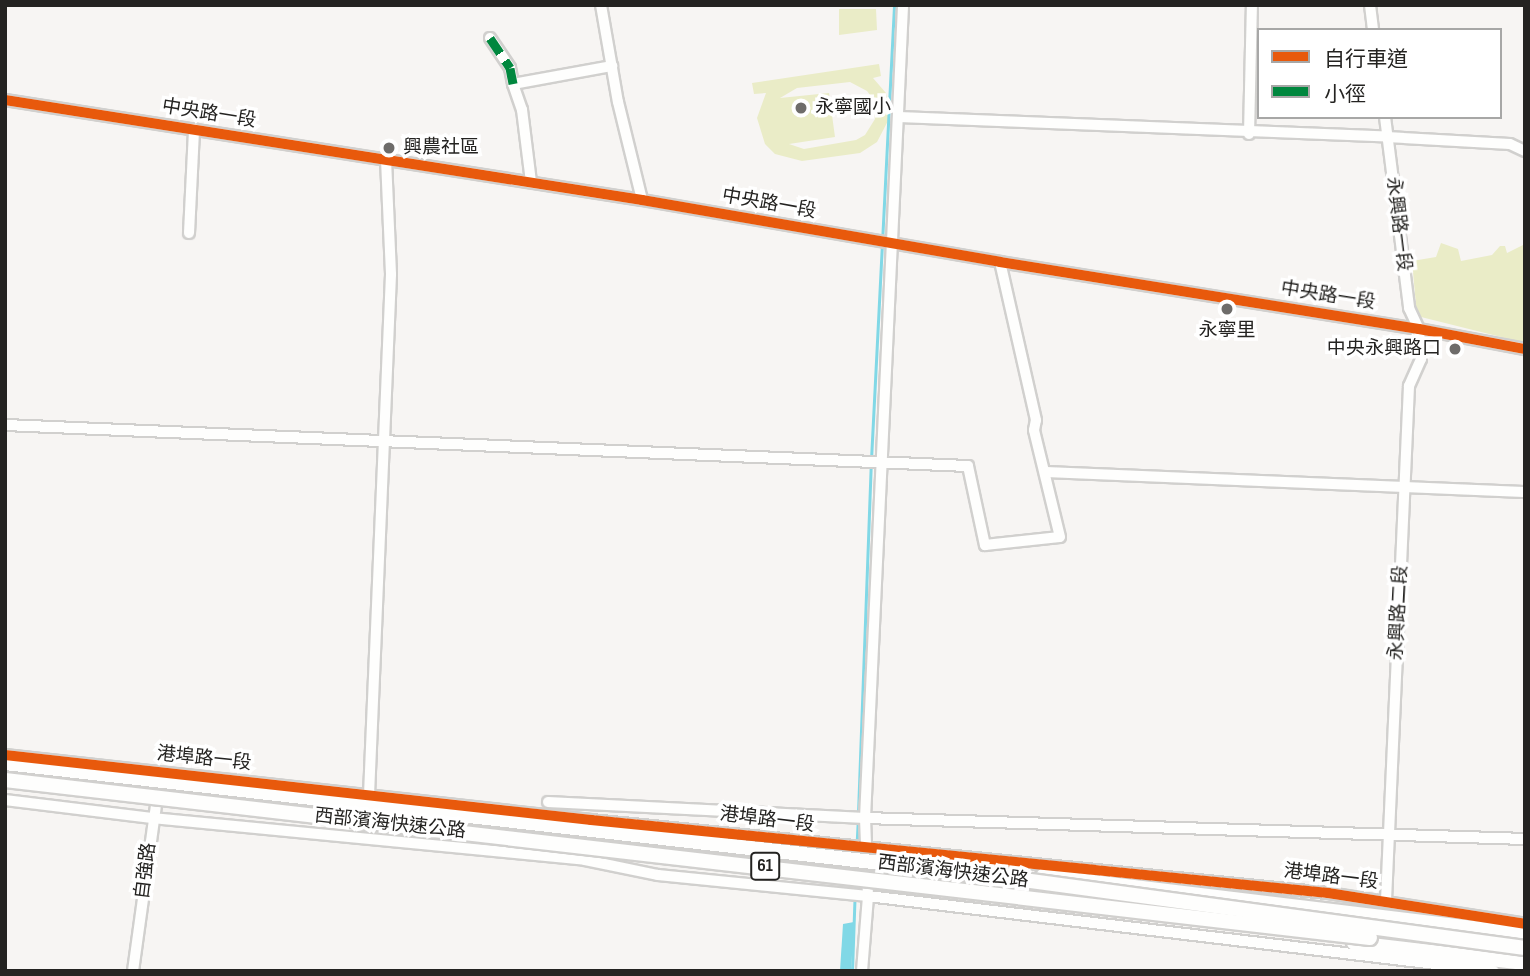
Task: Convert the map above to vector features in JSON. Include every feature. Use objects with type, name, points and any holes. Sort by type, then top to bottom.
[{"type":"highway","name":"西部濱海快速公路","points":[[5,763],[987,875],[1525,947]]},
{"type":"highway","name":"西部濱海快速公路","points":[[5,780],[1525,956]]},
{"type":"highway","points":[[987,875],[1042,876],[1525,934]]},
{"type":"highway","points":[[885,880],[905,887],[962,897],[1525,963]]},
{"type":"street","points":[[601,5],[642,200]]},
{"type":"street","points":[[862,971],[868,896],[865,818],[903,5]]},
{"type":"street","points":[[1249,134],[1252,5]]},
{"type":"street","points":[[1370,5],[1373,28]]},
{"type":"street","points":[[490,38],[510,68],[522,110],[531,182]]},
{"type":"street","points":[[513,84],[612,66]]},
{"type":"street","name":"中央路一段","points":[[5,100],[642,200],[1525,349]]},
{"type":"street","points":[[899,117],[1249,134],[1387,137],[1510,144],[1525,151]]},
{"type":"street","name":"永興路一段","points":[[1385,119],[1409,308],[1419,329]]},
{"type":"street","points":[[189,233],[194,129]]},
{"type":"street","points":[[369,795],[391,274],[386,159]]},
{"type":"street","points":[[5,425],[968,466],[985,545],[1060,537],[1000,262]]},
{"type":"street","name":"永興路二段","points":[[1385,901],[1409,386],[1421,359],[1419,329]]},
{"type":"street","points":[[1045,472],[1525,492]]},
{"type":"street","name":"港埠路一段","points":[[5,755],[866,849],[1385,901],[1525,924]]},
{"type":"street","name":"自強路","points":[[133,971],[160,772]]},
{"type":"street","points":[[5,800],[152,818],[585,860],[658,875],[868,896],[1494,971]]},
{"type":"street","points":[[548,802],[865,818],[1525,839]]},
{"type":"street","points":[[592,820],[688,848]]},
{"type":"street","points":[[585,860],[688,848]]},
{"type":"street","name":"港埠路一段","points":[[688,848],[1525,947]]},
{"type":"green space","points":[[839,9],[876,9],[877,30],[839,35]]},
{"type":"green space","points":[[879,64],[881,76],[873,78],[886,93],[889,119],[877,142],[860,153],[802,161],[775,154],[765,144],[757,118],[766,93],[754,94],[752,83]],"holes":[[[850,82],[867,91],[873,99],[875,119],[865,135],[856,140],[804,149],[789,144],[835,137],[829,93],[780,98],[797,88]]]},
{"type":"green space","points":[[1441,243],[1458,249],[1461,261],[1492,255],[1500,246],[1505,246],[1507,253],[1525,244],[1525,343],[1417,316],[1412,261],[1436,257]]},
{"type":"water","points":[[854,922],[851,971],[840,971],[843,924]]},
{"type":"waterway","points":[[871,460],[894,5]]},
{"type":"waterway","points":[[858,813],[871,466]]},
{"type":"waterway","points":[[856,855],[858,820]]},
{"type":"waterway","points":[[852,971],[855,883]]},
{"type":"marked path","points":[[490,38],[510,68],[513,84]]},
{"type":"cycle path","points":[[5,100],[642,200],[1525,349]]},
{"type":"cycle path","points":[[5,755],[591,820],[1328,893],[1525,924]]},
{"type":"place","name":"永寧國小","points":[[801,108]]},
{"type":"place","name":"興農社區","points":[[389,148]]},
{"type":"place","name":"永寧里","points":[[1227,309]]},
{"type":"place","name":"中央永興路口","points":[[1455,349]]}]
